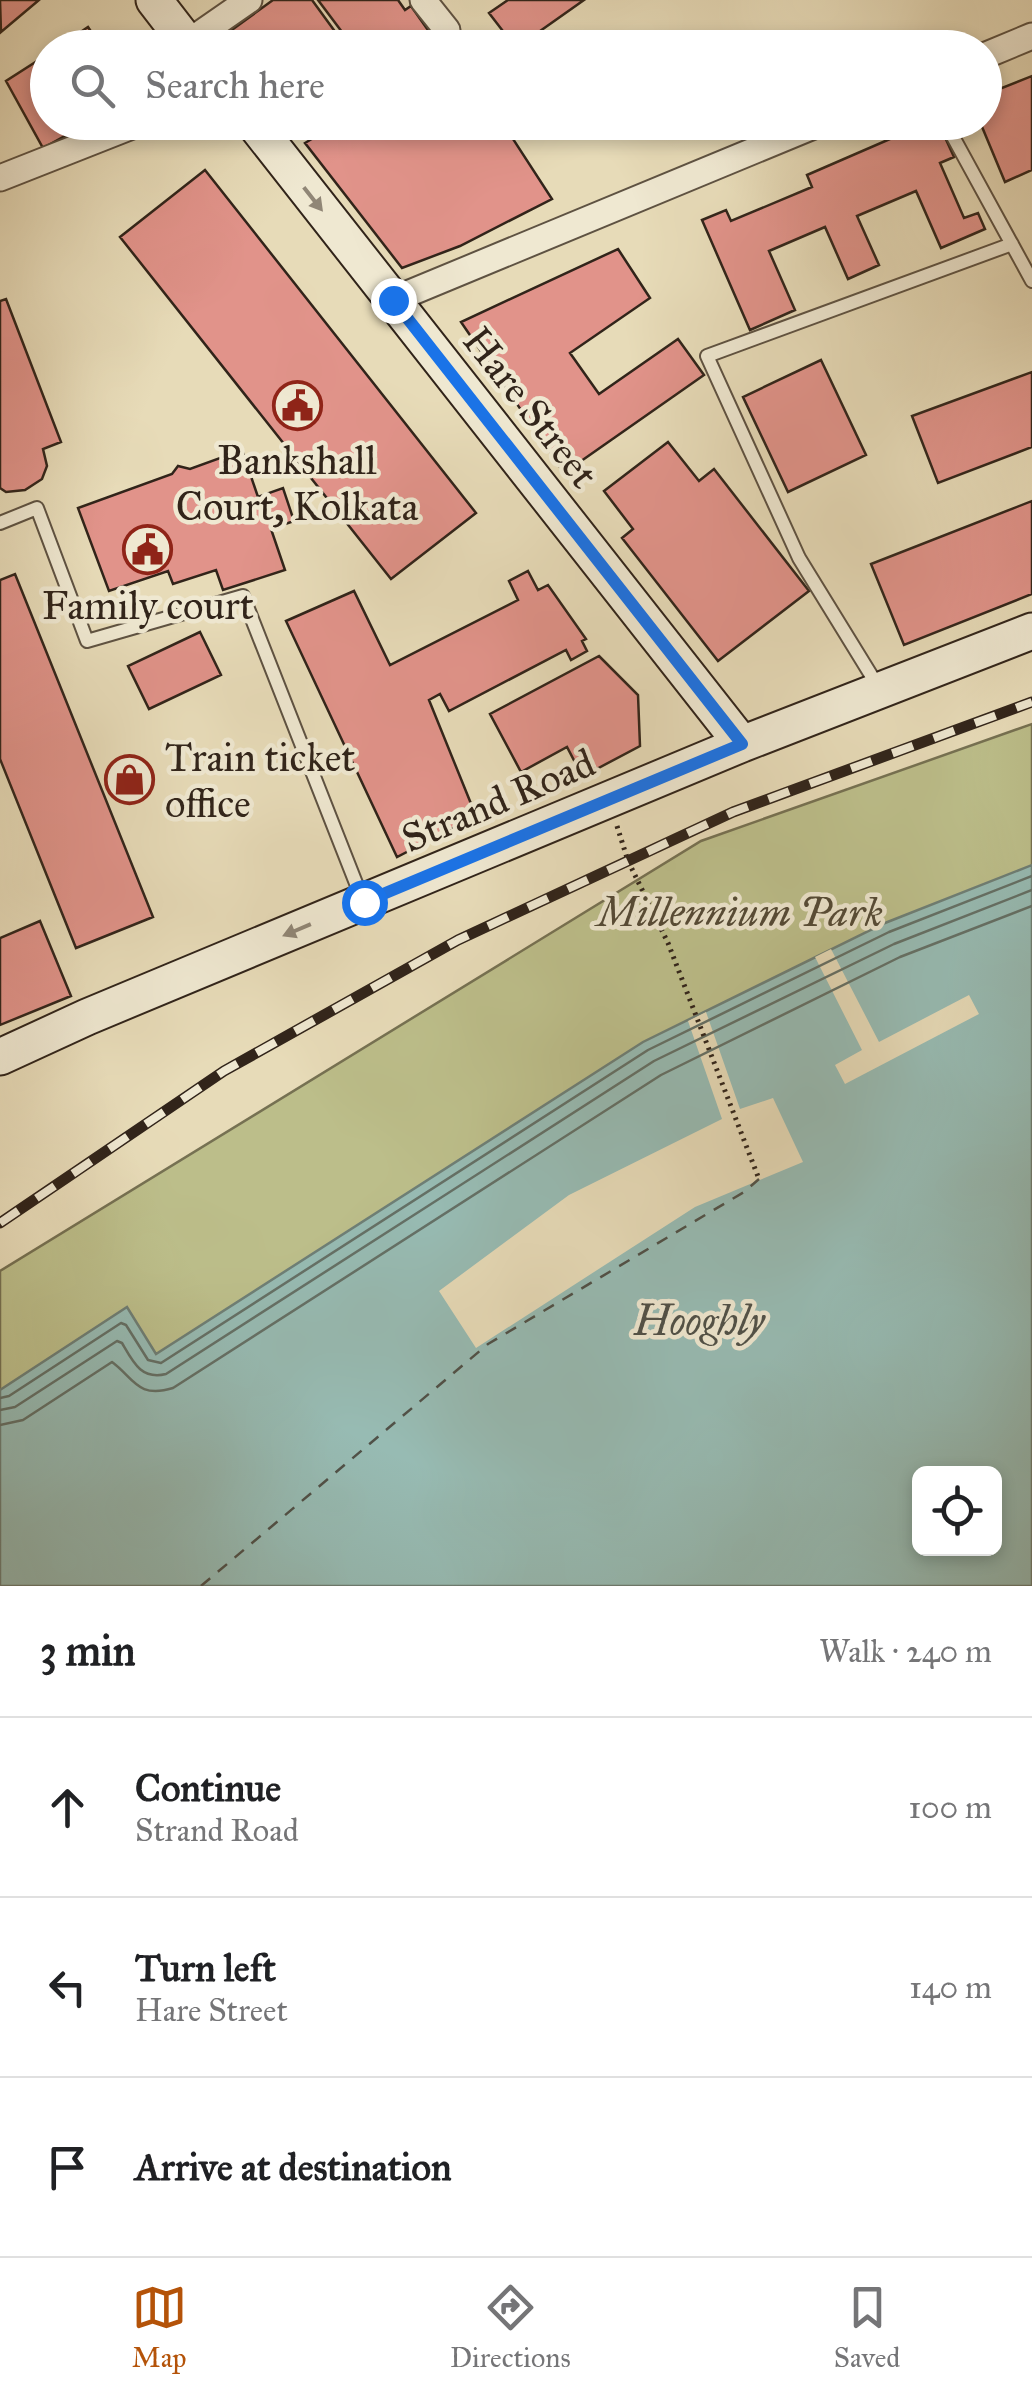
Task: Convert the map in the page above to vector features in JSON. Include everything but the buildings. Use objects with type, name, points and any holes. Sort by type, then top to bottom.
[{"type":"main road","points":[[154,0],[177,30]]},
{"type":"main road","name":"Hare Street","points":[[267,140],[742,744]]},
{"type":"main road","name":"Strand Road","points":[[0,1057],[742,744],[1032,631]]},
{"type":"street","points":[[210,30],[249,0]]},
{"type":"street","points":[[423,0],[447,30]]},
{"type":"street","points":[[1002,48],[1032,36]]},
{"type":"street","points":[[0,178],[96,140]]},
{"type":"street","points":[[393,300],[780,140]]},
{"type":"lane","points":[[955,140],[1032,280]]},
{"type":"lane","points":[[880,690],[799,558],[706,356],[1012,244]]},
{"type":"lane","points":[[0,523],[37,508],[87,641],[243,596],[364,902]]},
{"type":"path","points":[[608,800],[628,861],[668,943],[759,1179]]},
{"type":"green space","name":"Millennium Park","points":[[1032,724],[1032,873],[0,1458],[0,1271],[701,841]]},
{"type":"water","name":"Hooghly","points":[[1032,865],[1032,1586],[0,1586],[0,1390],[127,1307],[156,1354],[643,1042],[885,923]]},
{"type":"pier","points":[[831,949],[879,1042],[969,995],[979,1014],[845,1084],[835,1065],[862,1050],[815,957]]},
{"type":"pier","points":[[706,1012],[740,1109],[773,1098],[803,1162],[695,1207],[476,1348],[439,1291],[569,1195],[722,1119],[688,1021]]},
{"type":"ferry route","points":[[201,1586],[488,1344],[744,1192],[759,1179]]},
{"type":"railway","points":[[0,1223],[224,1071],[458,940],[733,812],[1032,702]]},
{"type":"place","name":"Bankshall Court, Kolkata","points":[[297,405]]},
{"type":"place","name":"Family court","points":[[148,550]]},
{"type":"place","name":"Train ticket office","points":[[130,780]]},
{"type":"route","points":[[364,902],[742,744],[393,300]]}]
